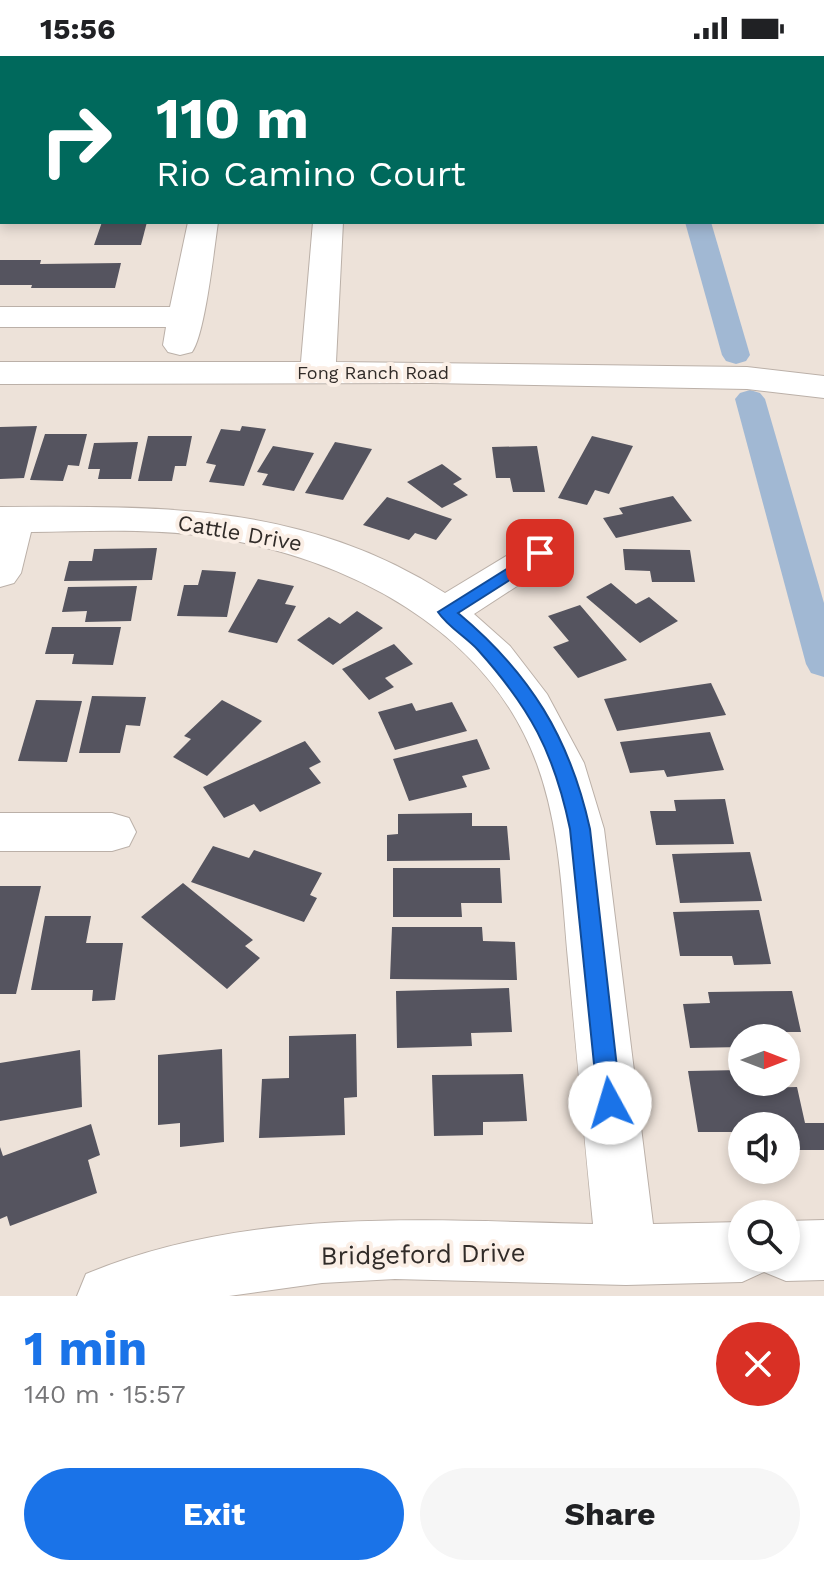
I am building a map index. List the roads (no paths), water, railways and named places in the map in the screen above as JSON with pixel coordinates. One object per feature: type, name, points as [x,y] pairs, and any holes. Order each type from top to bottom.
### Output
[{"type":"street","points":[[175,372],[203,224]]},
{"type":"street","points":[[318,371],[328,224]]},
{"type":"street","points":[[0,317],[187,317]]},
{"type":"street","name":"Fong Ranch Road","points":[[747,378],[824,363]]},
{"type":"street","name":"Fong Ranch Road","points":[[0,373],[318,371],[747,378],[824,387]]},
{"type":"street","points":[[0,573],[8,520]]},
{"type":"street","name":"Cattle Drive","points":[[8,520],[168,521],[271,534],[329,551],[366,565],[446,612],[480,640],[519,684],[550,733],[571,789],[580,829],[626,1255]]},
{"type":"street","points":[[446,612],[540,553]]},
{"type":"street","points":[[0,832],[112,832]]},
{"type":"street","name":"Bridgeford Drive","points":[[108,1296],[174,1287],[252,1262],[352,1251],[395,1249],[626,1255],[728,1252]]},
{"type":"street","points":[[800,1251],[824,1250]]},
{"type":"waterway","points":[[699,224],[736,355]]},
{"type":"waterway","points":[[750,399],[824,664]]}]
